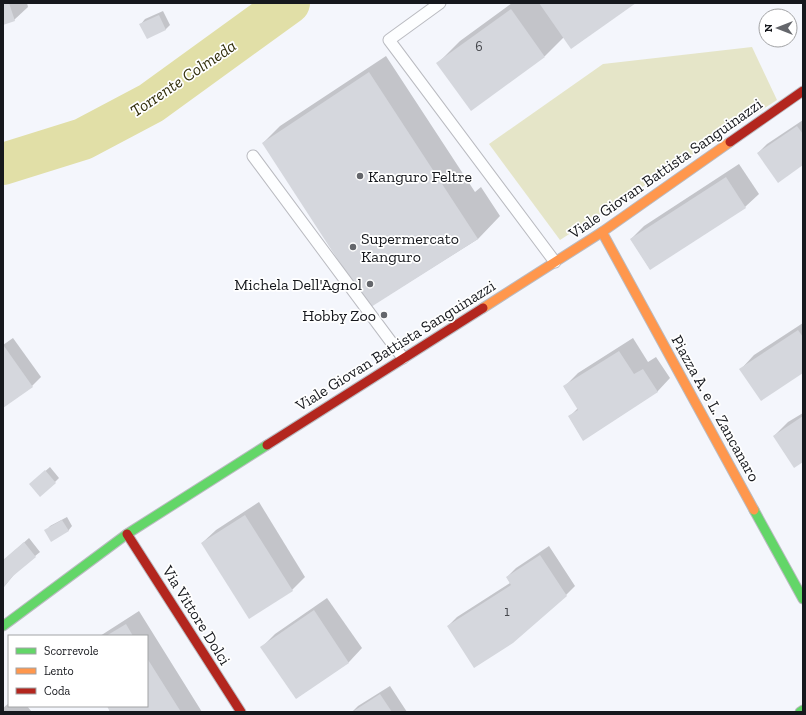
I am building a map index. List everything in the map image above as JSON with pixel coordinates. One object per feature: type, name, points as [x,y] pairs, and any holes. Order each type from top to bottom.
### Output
[{"type":"street","name":"Viale Giovan Battista Sanguinazzi","points":[[3,626],[127,534],[602,232],[803,90]]},
{"type":"street","name":"Piazza A. e L. Zancanaro","points":[[602,232],[803,599]]},
{"type":"street","name":"Via Vittore Dolci","points":[[127,534],[240,712]]},
{"type":"lane","points":[[440,3],[389,40],[555,262]]},
{"type":"lane","points":[[253,156],[403,358]]},
{"type":"green space","points":[[752,47],[777,100],[560,240],[489,144],[603,64]]},
{"type":"building","points":[[3,3],[9,3],[15,21],[3,25]]},
{"type":"building","points":[[539,3],[636,3],[571,49]]},
{"type":"building","points":[[511,9],[545,57],[471,111],[436,63]]},
{"type":"building","points":[[159,15],[166,30],[147,39],[139,24]]},
{"type":"building","name":"Kanguro Feltre","points":[[369,72],[478,239],[371,307],[349,277],[262,143]]},
{"type":"building","points":[[797,126],[803,134],[803,165],[778,183],[757,153]]},
{"type":"building","points":[[726,177],[746,208],[650,270],[630,239]]},
{"type":"building","points":[[798,330],[803,337],[803,373],[761,401],[739,369]]},
{"type":"building","points":[[4,346],[33,387],[3,408],[3,347]]},
{"type":"building","points":[[619,351],[634,374],[643,369],[658,392],[583,441],[568,416],[578,410],[563,386]]},
{"type":"building","points":[[803,416],[803,462],[794,468],[773,436]]},
{"type":"building","points":[[45,470],[56,483],[40,497],[29,484]]},
{"type":"building","points":[[245,515],[293,591],[249,619],[201,543]]},
{"type":"building","points":[[62,520],[69,531],[51,542],[44,530]]},
{"type":"building","points":[[24,542],[36,557],[13,576],[3,588],[3,560]]},
{"type":"building","points":[[540,555],[567,596],[513,643],[474,668],[447,626],[511,585],[506,577]]},
{"type":"building","points":[[314,610],[349,663],[296,699],[260,647]]},
{"type":"building","points":[[126,624],[132,635],[108,635]]},
{"type":"building","points":[[148,660],[181,712],[110,712],[108,707],[148,707]]},
{"type":"building","points":[[380,694],[392,712],[352,712]]},
{"type":"waterway","name":"Torrente Colmeda","points":[[3,164],[83,139],[151,103],[289,3]]},
{"type":"traffic: fast","points":[[3,626],[127,534],[267,445]]},
{"type":"traffic: fast","points":[[754,510],[803,599]]},
{"type":"traffic: slow","points":[[483,308],[602,232],[730,142]]},
{"type":"traffic: slow","points":[[602,232],[754,510]]},
{"type":"traffic: jam","points":[[730,142],[803,91]]},
{"type":"traffic: jam","points":[[267,445],[483,308]]},
{"type":"traffic: jam","points":[[127,534],[241,712]]},
{"type":"place","name":"Kanguro Feltre","points":[[360,176]]},
{"type":"place","name":"Supermercato Kanguro","points":[[353,247]]},
{"type":"place","name":"Michela Dell'Agnol","points":[[370,284]]},
{"type":"place","name":"Hobby Zoo","points":[[384,315]]}]
